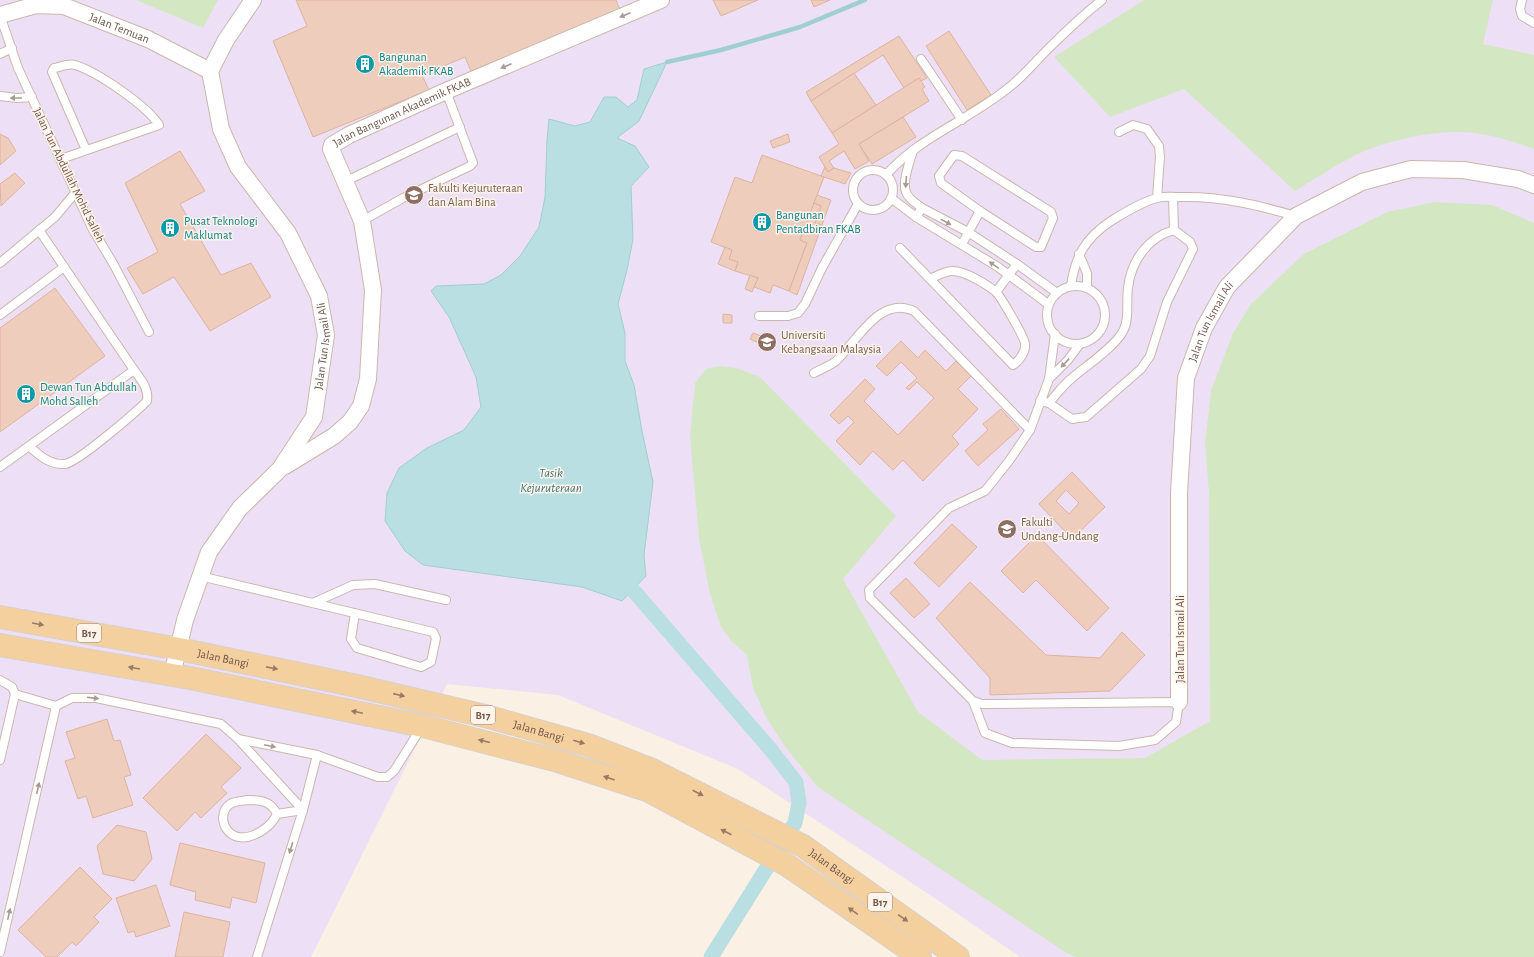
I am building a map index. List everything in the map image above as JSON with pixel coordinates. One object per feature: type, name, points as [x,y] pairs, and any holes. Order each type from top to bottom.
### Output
[{"type":"main road","name":"Jalan Bangi","points":[[0,617],[179,649],[358,686],[489,717],[588,745],[652,770],[803,846],[958,957]]},
{"type":"main road","name":"Jalan Bangi","points":[[0,645],[172,675],[423,726],[558,761],[646,790],[787,865],[920,957]]},
{"type":"street","points":[[210,71],[226,40],[253,0]]},
{"type":"street","name":"Jalan Bangunan Akademik FKAB","points":[[280,469],[334,436],[350,422],[361,406],[368,378],[373,290],[362,221],[330,148],[335,142],[349,135],[446,91],[661,0]]},
{"type":"street","name":"Jalan Temuan","points":[[0,15],[36,5],[64,6],[148,39],[210,71]]},
{"type":"street","name":"Jalan Tun Ismail Ali","points":[[172,675],[192,596],[209,552],[240,508],[280,469],[314,417],[326,335],[319,296],[288,233],[238,167],[221,129],[210,71]]},
{"type":"street","name":"Jalan Tun Ismail Ali","points":[[1179,702],[1180,485],[1186,378],[1204,328],[1226,288],[1296,216],[1362,182],[1411,169],[1463,170],[1518,179],[1534,185]]},
{"type":"lane","points":[[886,175],[897,163],[913,150],[962,120],[1012,85],[1062,35],[1102,0]]},
{"type":"lane","points":[[1522,0],[1520,9],[1522,16],[1534,23]]},
{"type":"lane","name":"Jalan Tun Abdullah Mohd Salleh","points":[[0,15],[18,68],[92,228],[114,264],[149,332]]},
{"type":"lane","points":[[0,54],[12,48]]},
{"type":"lane","points":[[921,59],[962,120]]},
{"type":"lane","points":[[61,159],[159,125],[136,102],[109,82],[73,64],[54,68],[52,72],[86,150]]},
{"type":"lane","points":[[362,221],[404,198],[470,166],[473,163],[473,158],[446,91]]},
{"type":"lane","points":[[0,96],[17,98],[32,97]]},
{"type":"lane","points":[[1119,132],[1133,125],[1147,129],[1159,146],[1160,157],[1157,198]]},
{"type":"lane","points":[[344,182],[460,127]]},
{"type":"lane","points":[[913,150],[906,178],[906,192],[910,199],[922,208],[968,232],[1017,264],[1057,293]]},
{"type":"lane","points":[[954,155],[962,156],[1051,212],[1053,218],[1041,247],[1039,248],[980,211],[941,183],[939,176],[954,155]]},
{"type":"lane","points":[[867,171],[877,171],[886,175],[892,186],[891,198],[886,206],[876,210],[867,210],[858,204],[853,196],[853,185],[858,176],[867,171]]},
{"type":"lane","points":[[0,263],[55,217],[76,192]]},
{"type":"lane","points":[[1173,197],[1174,230]]},
{"type":"lane","points":[[891,198],[916,217],[962,244],[1048,304]]},
{"type":"lane","points":[[1071,286],[1073,272],[1079,254],[1100,228],[1122,214],[1157,198],[1217,198],[1254,204],[1296,216]]},
{"type":"lane","points":[[759,316],[788,316],[798,313],[805,304],[822,268],[858,204]]},
{"type":"lane","points":[[916,217],[922,208]]},
{"type":"lane","points":[[962,244],[980,211]]},
{"type":"lane","points":[[30,447],[43,458],[54,463],[73,462],[147,401],[148,394],[146,388],[39,230]]},
{"type":"lane","points":[[1040,401],[1049,403],[1072,419],[1086,417],[1141,369],[1150,356],[1167,302],[1193,249],[1190,242],[1174,230]]},
{"type":"lane","points":[[1049,403],[1070,380],[1097,358],[1122,333],[1127,316],[1128,288],[1131,270],[1145,247],[1164,233],[1174,230]]},
{"type":"lane","points":[[900,248],[1013,365],[1022,355],[1026,345],[1022,335],[996,292],[968,275],[952,270],[930,279]]},
{"type":"lane","points":[[1079,254],[1087,273],[1087,288]]},
{"type":"lane","points":[[996,292],[1017,264]]},
{"type":"lane","points":[[0,315],[64,267]]},
{"type":"lane","points":[[1049,379],[1068,360],[1079,345],[1089,341],[1099,333],[1105,321],[1104,307],[1098,296],[1087,288],[1071,286],[1057,293],[1048,304],[1047,319],[1055,334],[1064,342],[1079,345]]},
{"type":"lane","points":[[814,373],[835,362],[884,310],[896,306],[905,307],[914,311],[1030,430]]},
{"type":"lane","points":[[973,701],[982,704],[1179,702],[1176,722],[1155,740],[1119,746],[1012,743],[985,733],[973,701],[870,598],[869,590],[949,508],[985,491],[1009,461],[1030,430],[1049,379],[1055,334]]},
{"type":"lane","points":[[0,467],[30,447],[134,370]]},
{"type":"lane","points":[[200,576],[355,613],[433,632],[436,638],[431,662],[421,668],[357,648],[351,639],[355,613]]},
{"type":"lane","points":[[313,603],[353,585],[375,584],[446,600]]},
{"type":"lane","points":[[0,680],[12,687],[15,694],[0,760]]},
{"type":"lane","points":[[15,694],[56,706],[72,698],[96,698],[221,724],[238,739],[303,810]]},
{"type":"lane","points":[[0,952],[56,706]]},
{"type":"lane","points":[[238,739],[317,755],[378,777],[387,777],[394,771],[423,726]]},
{"type":"lane","points":[[257,957],[303,810],[317,755]]},
{"type":"lane","points":[[248,800],[264,801],[274,808],[277,814],[275,819],[267,827],[259,832],[241,838],[230,833],[224,823],[225,810],[229,805],[248,800]]},
{"type":"lane","points":[[277,814],[303,810]]},
{"type":"shaded area","name":"Universiti Kebangsaan Malaysia","points":[[0,0],[1534,0],[1534,957],[1020,957],[936,899],[738,769],[558,695],[447,684],[311,957],[0,957]]},
{"type":"green space","points":[[136,0],[218,0],[203,28]]},
{"type":"green space","points":[[1144,0],[1493,0],[1483,44],[1534,55],[1534,149],[1495,137],[1466,132],[1449,132],[1414,137],[1380,146],[1350,158],[1295,191],[1184,89],[1110,117],[1054,57]]},
{"type":"green space","points":[[1435,202],[1492,205],[1534,223],[1534,957],[1077,957],[1068,954],[818,787],[786,748],[767,719],[753,688],[747,655],[731,641],[720,625],[709,590],[699,538],[690,436],[695,383],[706,369],[720,366],[736,368],[760,377],[896,516],[843,579],[918,712],[982,760],[1145,758],[1210,721],[1209,494],[1205,443],[1211,391],[1233,333],[1251,304],[1304,254],[1387,212]]},
{"type":"water","name":"Tasik Kejuruteraan","points":[[667,62],[639,121],[617,138],[635,146],[649,167],[631,186],[633,239],[618,304],[625,333],[625,361],[634,385],[653,482],[644,555],[646,576],[622,601],[582,587],[423,565],[405,551],[385,521],[387,493],[399,468],[427,448],[464,430],[481,407],[476,377],[449,317],[431,291],[436,286],[484,284],[501,275],[520,256],[539,227],[545,197],[549,119],[575,126],[590,122],[604,97],[616,97],[628,107],[637,100],[644,69]]},
{"type":"building","name":"Bangunan Akademik FKAB","points":[[296,0],[616,0],[620,10],[471,71],[465,57],[422,75],[429,90],[313,137],[273,41],[307,26]]},
{"type":"building","points":[[713,0],[758,0],[721,16]]},
{"type":"building","points":[[811,0],[830,0],[814,7]]},
{"type":"building","points":[[949,31],[991,95],[967,110],[926,46]]},
{"type":"building","points":[[899,36],[927,78],[921,81],[919,78],[904,88],[883,55],[811,101],[806,92]]},
{"type":"building","points":[[854,73],[876,105],[832,133],[811,101]]},
{"type":"building","points":[[919,78],[925,87],[922,89],[929,101],[859,144],[869,161],[855,169],[844,151],[829,161],[834,168],[828,172],[819,157],[839,144],[832,133]]},
{"type":"building","points":[[903,117],[916,137],[872,164],[859,144]]},
{"type":"building","points":[[0,134],[8,138],[16,151],[0,165]]},
{"type":"building","points":[[788,134],[790,142],[773,148],[770,141]]},
{"type":"building","name":"Pusat Teknologi Maklumat","points":[[180,151],[205,191],[180,204],[221,275],[251,263],[271,297],[210,331],[174,277],[143,294],[127,268],[158,252],[125,183]]},
{"type":"building","name":"Bangunan Pentadbiran FKAB","points":[[762,155],[824,177],[800,240],[807,243],[789,291],[773,285],[770,293],[754,287],[758,278],[735,271],[738,262],[729,259],[732,250],[711,242],[735,177],[752,183]]},
{"type":"building","points":[[825,167],[828,172],[834,168],[851,173],[845,184],[821,176]]},
{"type":"building","points":[[15,173],[25,183],[1,206],[0,184]]},
{"type":"building","points":[[817,195],[831,200],[822,225],[815,223],[821,206],[814,203]]},
{"type":"building","points":[[814,203],[821,206],[815,223],[822,225],[797,295],[789,291],[807,243],[800,240]]},
{"type":"building","points":[[725,247],[732,250],[729,259],[738,262],[735,271],[718,264]]},
{"type":"building","points":[[750,275],[758,278],[752,292],[745,289]]},
{"type":"building","name":"Dewan Tun Abdullah Mohd Salleh","points":[[55,288],[105,356],[0,432],[0,328]]},
{"type":"building","points":[[723,314],[732,315],[732,323],[723,323]]},
{"type":"building","points":[[753,333],[766,338],[763,345],[750,339]]},
{"type":"building","points":[[901,341],[918,358],[925,350],[946,371],[956,361],[971,376],[958,389],[978,409],[952,436],[959,444],[923,481],[903,460],[893,470],[873,451],[860,465],[836,441],[854,422],[848,416],[839,424],[830,415],[865,379],[875,389],[864,401],[898,435],[934,398],[917,382],[909,390],[906,388],[917,378],[901,362],[887,376],[876,366]]},
{"type":"building","points":[[1001,409],[1019,429],[978,466],[965,451],[988,430],[983,424]]},
{"type":"building","points":[[1072,472],[1105,507],[1072,539],[1039,504]],"holes":[[[1066,490],[1079,503],[1069,514],[1056,501]]]},
{"type":"building","points":[[952,524],[977,547],[939,587],[914,563]]},
{"type":"building","points":[[1037,535],[1109,608],[1087,631],[1036,580],[1023,593],[1001,571]]},
{"type":"building","points":[[906,578],[930,604],[914,618],[890,593]]},
{"type":"building","points":[[970,582],[1046,655],[1100,658],[1122,632],[1145,655],[1110,691],[990,695],[990,678],[936,618]]},
{"type":"building","points":[[107,719],[114,741],[120,740],[131,775],[124,777],[133,805],[93,818],[86,796],[78,799],[65,761],[75,758],[66,732]]},
{"type":"building","points":[[206,734],[241,768],[221,787],[227,793],[201,818],[195,812],[177,831],[143,798]]},
{"type":"building","points":[[117,825],[146,832],[152,859],[134,881],[103,874],[97,846]]},
{"type":"building","points":[[180,843],[265,863],[256,903],[232,897],[230,908],[195,900],[196,892],[170,885]]},
{"type":"building","points":[[80,867],[112,899],[94,917],[99,922],[76,946],[72,942],[57,957],[46,957],[18,930]]},
{"type":"building","points":[[156,885],[170,926],[136,937],[134,931],[128,933],[116,898]]},
{"type":"building","points":[[184,912],[230,922],[223,957],[175,957]]},
{"type":"waterway","points":[[667,62],[721,50],[800,27],[865,0]]},
{"type":"waterway","points":[[633,590],[771,750],[796,782],[799,803],[795,823],[711,957]]},
{"type":"place","name":"Bangunan Akademik FKAB","points":[[365,64]]},
{"type":"place","name":"Fakulti Kejuruteraan dan Alam Bina","points":[[414,195]]},
{"type":"place","name":"Bangunan Pentadbiran FKAB","points":[[762,222]]},
{"type":"place","name":"Pusat Teknologi Maklumat","points":[[170,228]]},
{"type":"place","name":"Universiti Kebangsaan Malaysia","points":[[767,342]]},
{"type":"place","name":"Dewan Tun Abdullah Mohd Salleh","points":[[26,394]]},
{"type":"place","name":"Fakulti Undang-Undang","points":[[1007,529]]}]
